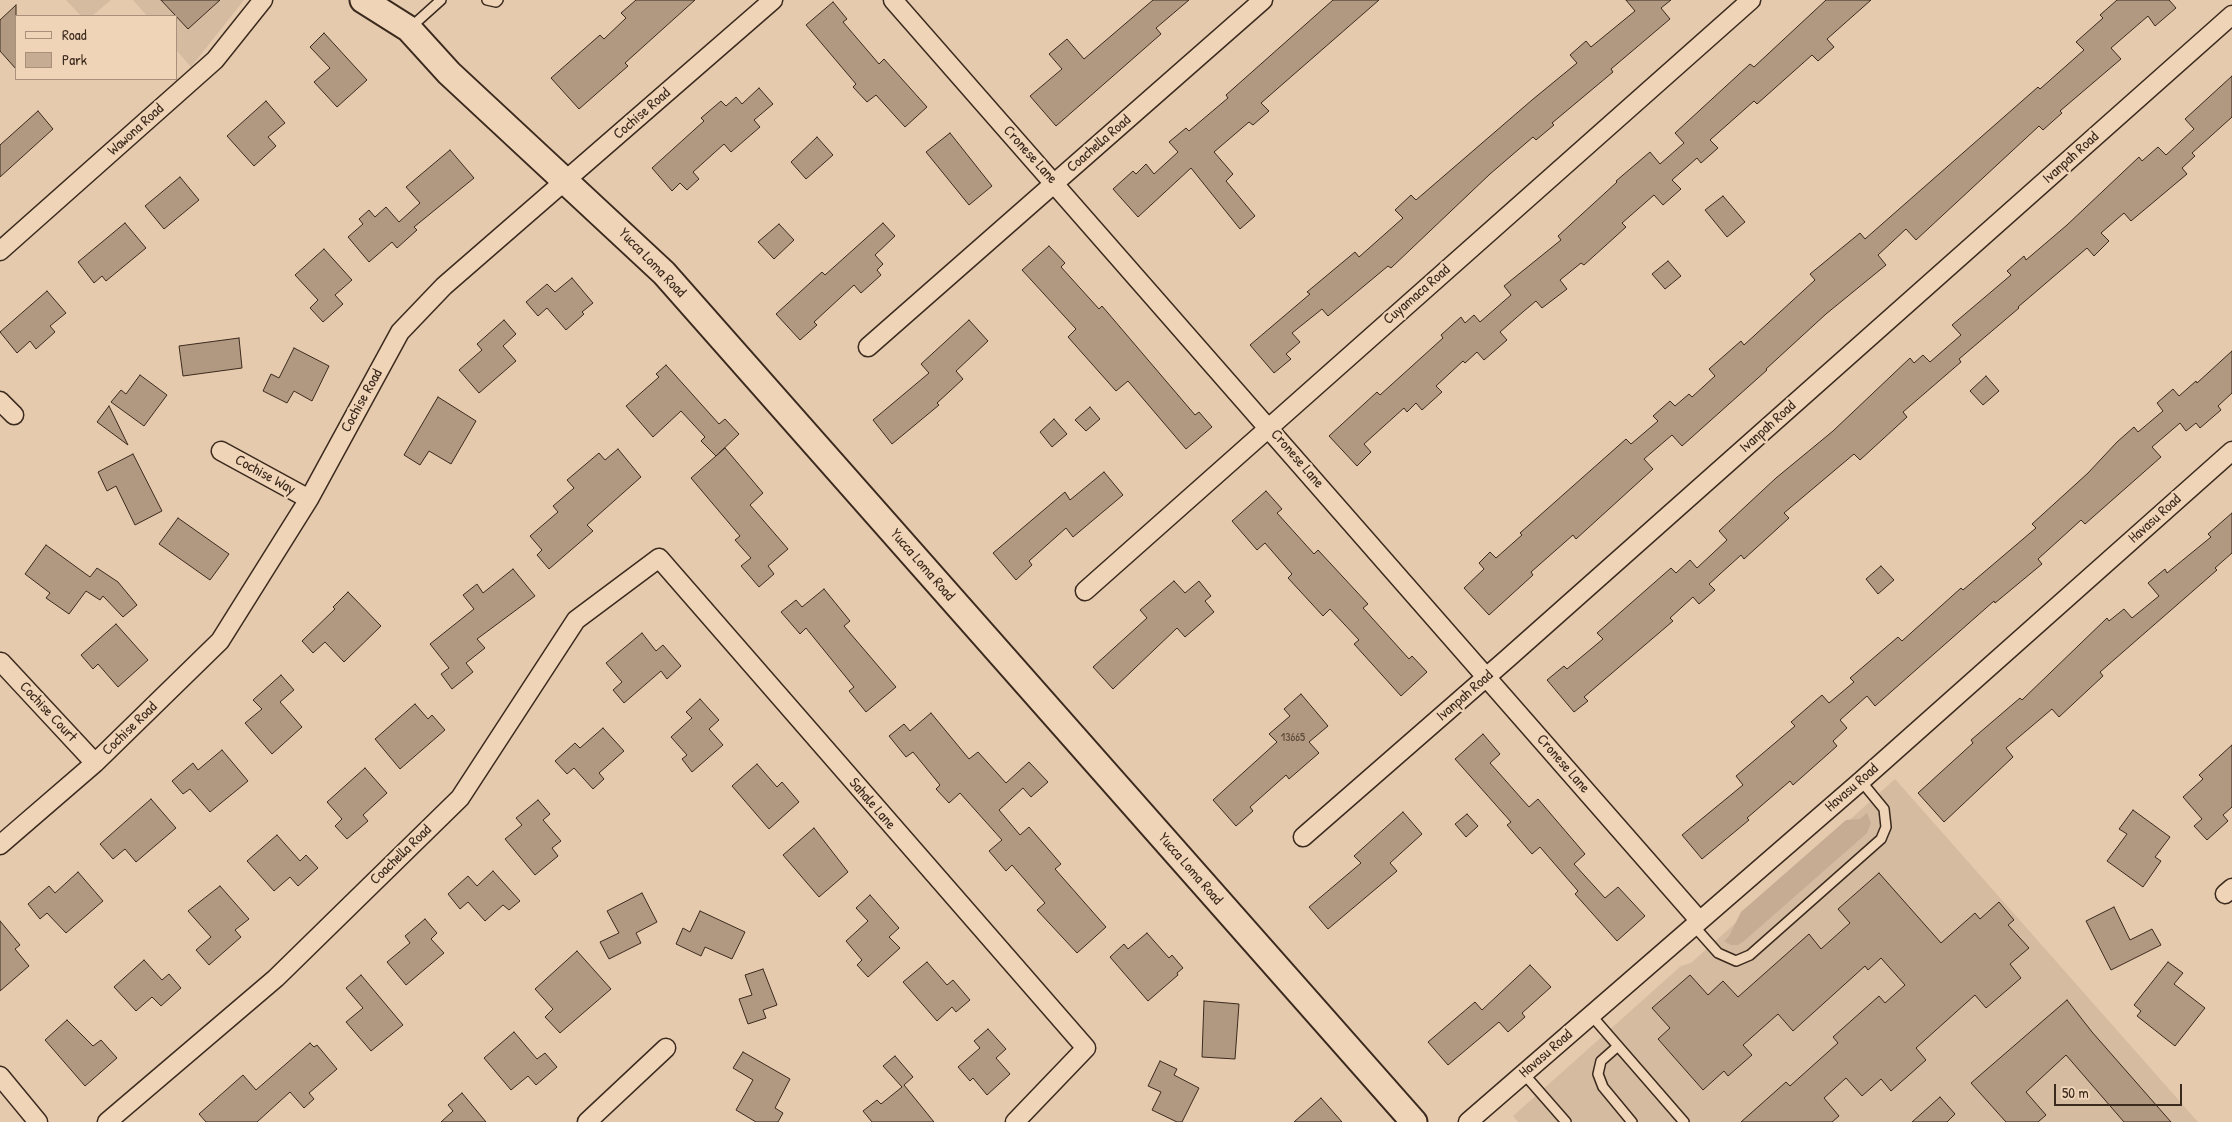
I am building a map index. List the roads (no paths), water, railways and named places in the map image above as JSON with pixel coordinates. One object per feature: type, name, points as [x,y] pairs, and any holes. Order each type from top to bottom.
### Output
[{"type":"main road","name":"Yucca Loma Road","points":[[363,0],[409,29],[449,73],[615,225],[664,273],[1414,1122]]},
{"type":"main road","name":"Yucca Loma Road","points":[[397,0],[409,29]]},
{"type":"street","name":"Wawona Road","points":[[0,251],[215,60],[263,0]]},
{"type":"street","name":"Cochise Road","points":[[0,845],[95,763],[220,641],[308,499],[400,332],[444,286],[773,0]]},
{"type":"street","name":"Cronese Lane","points":[[893,0],[1487,677],[1696,922]]},
{"type":"street","name":"Coachella Road","points":[[868,346],[1263,0]]},
{"type":"street","name":"Cuyamaca Road","points":[[1085,591],[1268,426],[1751,0]]},
{"type":"street","name":"Ivanpah Road","points":[[1303,837],[1487,677],[2232,15]]},
{"type":"street","points":[[0,401],[14,415]]},
{"type":"street","name":"Cochise Way","points":[[221,451],[308,499]]},
{"type":"street","name":"Havasu Road","points":[[1468,1122],[1860,781],[2232,451]]},
{"type":"street","name":"Coachella Road","points":[[107,1122],[276,978],[460,798],[576,620],[659,558]]},
{"type":"street","name":"Sahale Lane","points":[[659,558],[1086,1048],[1015,1122]]},
{"type":"street","name":"Cochise Court","points":[[1,662],[95,763]]},
{"type":"street","points":[[588,1122],[666,1048]]},
{"type":"street","points":[[0,1076],[38,1122]]},
{"type":"lane","points":[[409,29],[440,0]]},
{"type":"lane","points":[[487,0],[496,2],[498,0]]},
{"type":"lane","points":[[1696,922],[1718,953],[1736,961],[1750,955],[1881,840],[1886,827],[1884,809],[1860,781]]},
{"type":"lane","points":[[1591,1015],[1684,1122]]},
{"type":"lane","points":[[1618,1046],[1601,1061],[1598,1074],[1603,1087],[1632,1122]]},
{"type":"lane","points":[[1524,1074],[1566,1122]]}]
